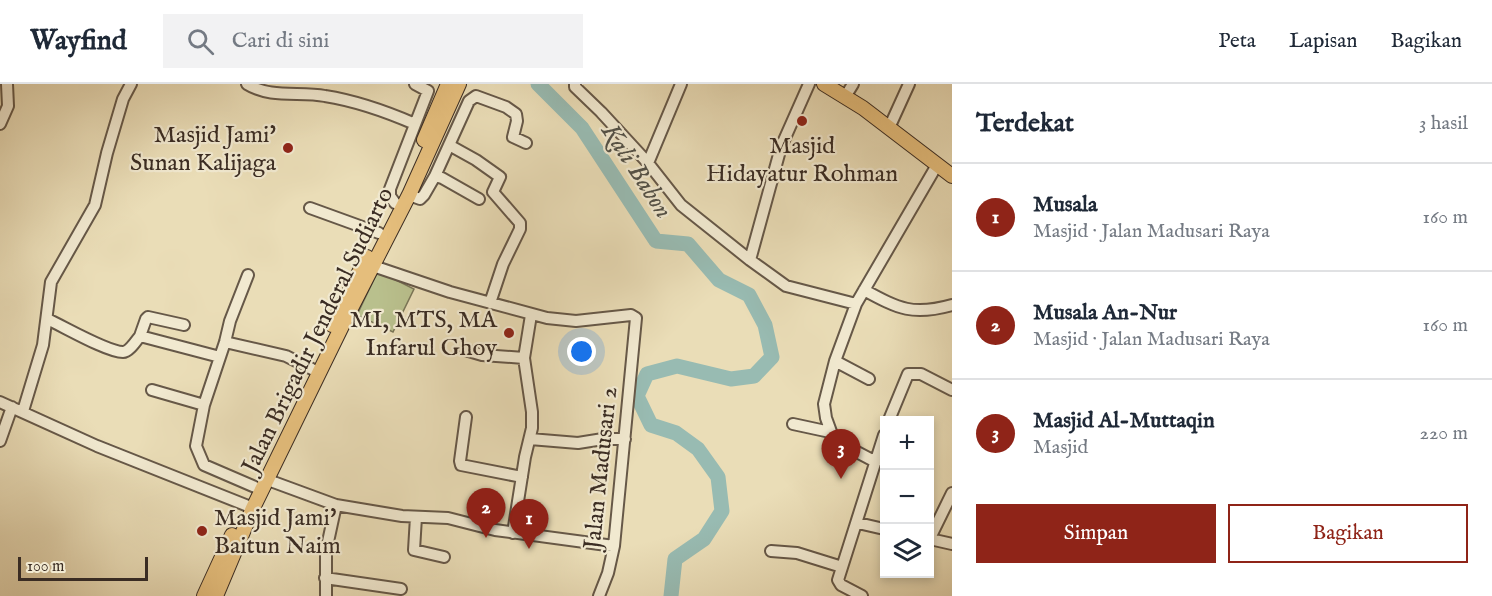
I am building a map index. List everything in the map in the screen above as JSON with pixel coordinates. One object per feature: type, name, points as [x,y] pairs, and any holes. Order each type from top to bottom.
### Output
[{"type":"main road","name":"Jalan Brigadir Jenderal Sudiarto","points":[[204,596],[409,195],[446,102],[448,84]]},
{"type":"main road","name":"Jalan Brigadir Jenderal Sudiarto","points":[[261,484],[345,298],[446,102],[459,84]]},
{"type":"main road","points":[[824,84],[889,128],[952,176]]},
{"type":"main road","name":"Jalan Brigadir Jenderal Sudiarto","points":[[216,596],[250,506]]},
{"type":"street","points":[[0,124],[8,106],[7,84]]},
{"type":"street","points":[[0,441],[42,352],[51,282],[95,205],[119,110],[131,84]]},
{"type":"street","points":[[247,84],[271,93],[323,95],[374,106],[415,123]]},
{"type":"street","points":[[395,203],[390,196],[390,189],[428,91],[415,84]]},
{"type":"street","points":[[574,84],[648,163],[681,205],[750,260],[786,286],[856,304]]},
{"type":"street","points":[[648,163],[681,84]]},
{"type":"street","points":[[750,260],[781,147],[808,84]]},
{"type":"street","points":[[845,97],[853,84]]},
{"type":"street","points":[[889,128],[909,84]]},
{"type":"street","points":[[409,195],[420,199],[424,195],[469,101],[476,96],[506,107],[516,114],[517,121],[513,137],[526,143]]},
{"type":"street","points":[[449,145],[500,177],[493,192],[520,223],[520,229],[503,264],[490,303]]},
{"type":"street","points":[[876,462],[837,443],[830,432],[824,404],[835,361],[856,304],[937,165]]},
{"type":"street","points":[[435,176],[479,199]]},
{"type":"street","points":[[310,208],[379,233]]},
{"type":"street","points":[[372,266],[450,292],[531,315],[524,358],[532,412],[532,428],[513,533]]},
{"type":"street","points":[[248,275],[232,315],[204,405],[196,446],[201,462],[207,467],[336,505],[416,517],[448,518],[513,533],[614,546]]},
{"type":"street","points":[[864,290],[892,305],[907,309],[934,310],[952,305]]},
{"type":"street","name":"Jalan Madusari 2","points":[[531,315],[576,321],[633,315],[637,321],[614,546],[608,573],[599,596]]},
{"type":"street","points":[[47,319],[96,343],[122,352],[127,350],[140,336],[148,317],[184,325]]},
{"type":"street","points":[[140,336],[220,357]]},
{"type":"street","points":[[225,342],[285,356],[312,369]]},
{"type":"street","points":[[465,350],[482,355],[524,358]]},
{"type":"street","points":[[835,361],[869,379]]},
{"type":"street","points":[[891,416],[908,374],[921,374],[952,390]]},
{"type":"street","points":[[152,390],[204,405]]},
{"type":"street","points":[[0,402],[97,446],[250,506]]},
{"type":"street","points":[[466,417],[461,465],[522,477]]},
{"type":"street","points":[[793,424],[830,432]]},
{"type":"street","points":[[530,439],[578,443],[625,439]]},
{"type":"street","points":[[862,596],[839,583],[839,577],[880,450]]},
{"type":"street","points":[[934,531],[952,493]]},
{"type":"street","points":[[326,596],[326,551],[336,505]]},
{"type":"street","points":[[416,517],[414,550],[444,557]]},
{"type":"street","points":[[858,524],[880,528]]},
{"type":"street","points":[[934,540],[952,544]]},
{"type":"street","points":[[771,551],[805,555],[842,567]]},
{"type":"street","points":[[325,578],[401,589]]},
{"type":"green space","points":[[378,271],[414,289],[393,332],[357,315]]},
{"type":"waterway","name":"Kali Babon","points":[[538,84],[582,128],[656,241],[688,244],[719,280],[749,295],[765,325],[772,357],[754,376],[731,379],[677,366],[647,374],[637,396],[651,425],[676,433],[698,449],[718,477],[722,511],[704,539],[675,559],[671,596]]},
{"type":"place","name":"Masjid Hidayatur Rohman","points":[[802,121]]},
{"type":"place","name":"Masjid Jami' Sunan Kalijaga","points":[[288,148]]},
{"type":"place","name":"MI, MTS, MA Infarul Ghoy","points":[[509,333]]},
{"type":"place","name":"Masjid Al-Muttaqin","points":[[841,479]]},
{"type":"place","name":"Masjid Jami' Baitun Naim","points":[[202,531]]},
{"type":"place","name":"Musala An-Nur","points":[[486,538]]},
{"type":"place","name":"Musala","points":[[529,549]]}]
